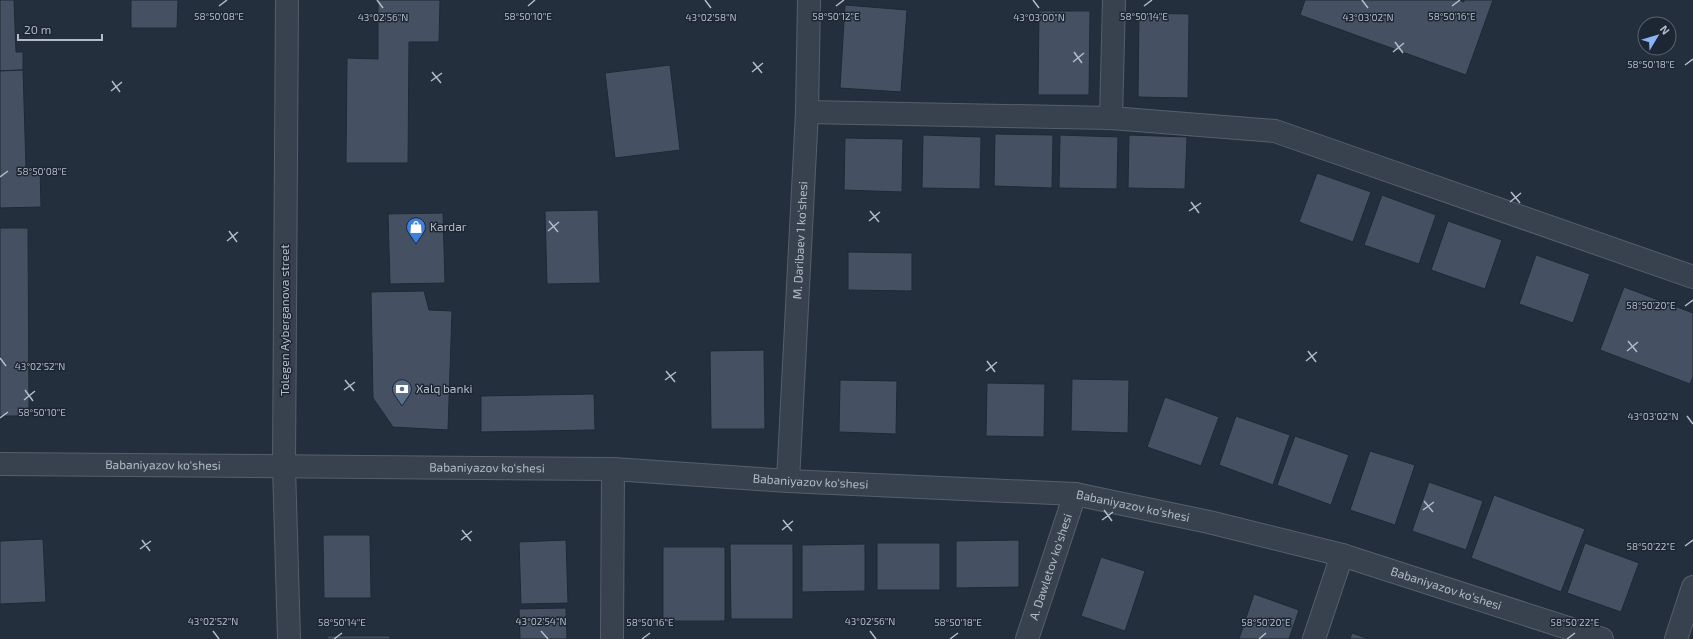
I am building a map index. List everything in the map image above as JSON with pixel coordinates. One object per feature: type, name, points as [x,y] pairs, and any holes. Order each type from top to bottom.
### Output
[{"type":"street","name":"Tolegen Ayberganova street","points":[[287,0],[284,467],[288,639]]},
{"type":"street","name":"M. Daribaev 1 ko'shesi","points":[[788,481],[807,112],[809,0]]},
{"type":"street","points":[[1111,118],[1114,0]]},
{"type":"street","points":[[807,112],[1111,118],[1275,131],[1693,277]]},
{"type":"street","name":"Babaniyazov ko‘shesi","points":[[0,464],[613,470],[788,481],[1075,494],[1208,522],[1342,555],[1602,639]]},
{"type":"street","points":[[612,639],[613,470]]},
{"type":"street","name":"A. Dawletov ko'shesi","points":[[1027,639],[1075,494]]},
{"type":"street","points":[[1314,639],[1342,555]]},
{"type":"street","points":[[1676,639],[1693,587]]},
{"type":"building","points":[[0,0],[14,0],[16,52],[23,52],[23,70],[0,71]]},
{"type":"building","points":[[131,0],[178,0],[177,28],[131,28]]},
{"type":"building","points":[[378,0],[440,0],[439,42],[409,42],[408,163],[346,163],[347,58],[378,59]]},
{"type":"building","points":[[1305,0],[1459,0],[1464,2],[1464,0],[1493,0],[1466,75],[1300,15]]},
{"type":"building","points":[[845,5],[907,10],[901,92],[840,88]]},
{"type":"building","points":[[1039,11],[1090,11],[1089,95],[1038,95]]},
{"type":"building","points":[[1139,13],[1189,14],[1188,98],[1138,97]]},
{"type":"building","points":[[670,65],[680,150],[615,158],[605,73]]},
{"type":"building","points":[[23,70],[26,168],[40,168],[41,207],[0,208],[0,71]]},
{"type":"building","points":[[995,134],[1053,135],[1052,188],[994,186]]},
{"type":"building","points":[[923,135],[981,137],[980,189],[922,188]]},
{"type":"building","points":[[1060,135],[1118,137],[1117,189],[1059,188]]},
{"type":"building","points":[[1129,135],[1187,137],[1185,189],[1128,188]]},
{"type":"building","points":[[845,138],[903,139],[902,192],[844,190]]},
{"type":"building","points":[[1317,173],[1371,192],[1353,242],[1299,222]]},
{"type":"building","points":[[1382,195],[1436,215],[1419,264],[1364,245]]},
{"type":"building","points":[[598,210],[600,283],[547,284],[545,211]]},
{"type":"building","points":[[443,213],[445,283],[390,284],[388,214]]},
{"type":"building","points":[[1448,221],[1502,240],[1485,289],[1431,270]]},
{"type":"building","points":[[0,228],[28,228],[29,416],[0,416]]},
{"type":"building","points":[[848,252],[912,253],[912,291],[848,290]]},
{"type":"building","points":[[1536,255],[1590,274],[1573,323],[1519,304]]},
{"type":"building","points":[[1624,287],[1693,313],[1693,377],[1690,384],[1600,350]]},
{"type":"building","points":[[424,291],[429,310],[452,311],[448,430],[393,427],[373,398],[371,292]]},
{"type":"building","points":[[764,350],[765,429],[711,429],[710,351]]},
{"type":"building","points":[[1072,379],[1129,380],[1128,433],[1071,431]]},
{"type":"building","points":[[840,380],[897,381],[896,434],[839,432]]},
{"type":"building","points":[[987,383],[1045,384],[1044,437],[986,436]]},
{"type":"building","points":[[594,394],[595,430],[481,432],[481,396]]},
{"type":"building","points":[[1165,397],[1219,417],[1201,466],[1147,447]]},
{"type":"building","points":[[1236,416],[1290,435],[1273,485],[1219,465]]},
{"type":"building","points":[[1295,436],[1349,455],[1331,505],[1277,485]]},
{"type":"building","points":[[1370,451],[1415,465],[1395,525],[1350,510]]},
{"type":"building","points":[[1429,482],[1483,501],[1466,550],[1412,531]]},
{"type":"building","points":[[1494,495],[1585,529],[1561,592],[1471,558]]},
{"type":"building","points":[[323,535],[370,535],[371,598],[324,598]]},
{"type":"building","points":[[43,539],[46,602],[0,604],[0,541]]},
{"type":"building","points":[[566,540],[568,603],[521,604],[519,542]]},
{"type":"building","points":[[1019,540],[1019,587],[956,588],[956,541]]},
{"type":"building","points":[[877,543],[940,543],[940,590],[877,590]]},
{"type":"building","points":[[1585,543],[1639,563],[1621,612],[1567,593]]},
{"type":"building","points":[[730,544],[793,544],[793,619],[731,619]]},
{"type":"building","points":[[865,544],[865,591],[802,592],[802,545]]},
{"type":"building","points":[[663,547],[725,547],[725,621],[663,621]]},
{"type":"building","points":[[1101,557],[1145,571],[1125,631],[1081,616]]},
{"type":"building","points":[[1254,594],[1299,610],[1289,639],[1239,639]]},
{"type":"building","points":[[566,608],[567,639],[520,639],[519,609]]},
{"type":"building","points":[[1352,633],[1369,639],[1350,639]]},
{"type":"building","points":[[327,636],[390,636],[390,639],[327,639]]},
{"type":"place","name":"Kardar","points":[[416,244]]},
{"type":"place","name":"Xalq banki","points":[[402,406]]}]
